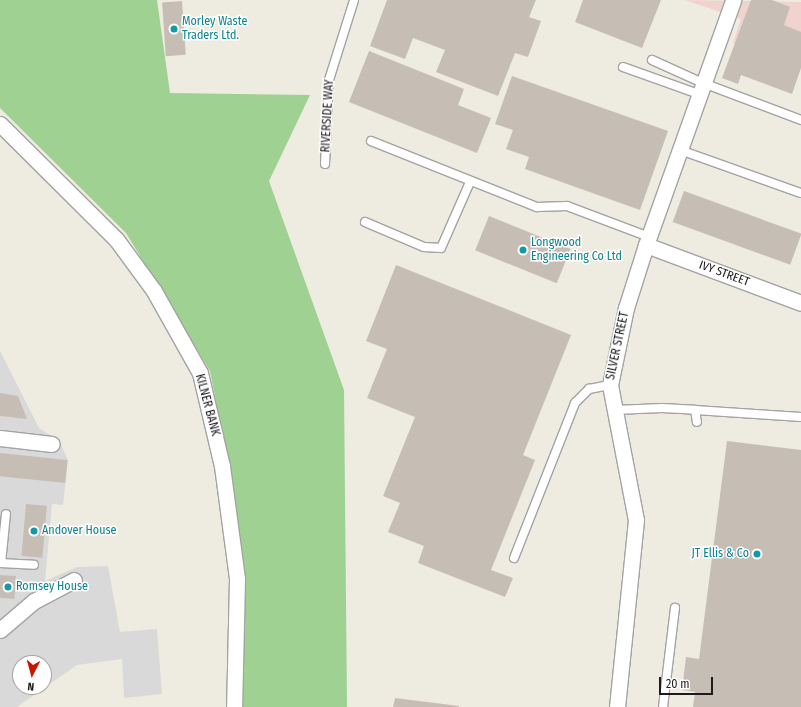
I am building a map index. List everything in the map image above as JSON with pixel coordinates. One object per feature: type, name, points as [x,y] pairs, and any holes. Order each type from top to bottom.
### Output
[{"type":"street","name":"SILVER STREET","points":[[617,707],[636,520],[610,385],[626,308],[648,241],[733,0]]},
{"type":"street","name":"KILNER BANK","points":[[0,124],[116,239],[154,291],[200,373],[222,466],[238,579],[234,707]]},
{"type":"street","name":"IVY STREET","points":[[648,241],[801,302]]},
{"type":"street","points":[[0,438],[52,444]]},
{"type":"street","points":[[0,630],[34,602],[74,580]]},
{"type":"lane","name":"RIVERSIDE WAY","points":[[325,164],[329,80],[354,0]]},
{"type":"lane","points":[[652,60],[701,89]]},
{"type":"lane","points":[[623,67],[801,120]]},
{"type":"lane","points":[[371,141],[470,182],[537,207],[567,206],[648,241]]},
{"type":"lane","points":[[680,150],[801,193]]},
{"type":"lane","points":[[365,222],[424,247],[441,248],[470,182]]},
{"type":"lane","points":[[514,558],[575,403],[589,389],[610,385]]},
{"type":"lane","points":[[615,410],[662,408],[801,417]]},
{"type":"lane","points":[[695,410],[697,422]]},
{"type":"lane","points":[[6,514],[1,563],[34,566]]},
{"type":"lane","points":[[663,707],[675,608]]},
{"type":"shaded area","points":[[685,0],[801,2],[801,42],[762,53],[733,43],[741,19]]},
{"type":"shaded area","points":[[0,351],[39,428],[59,441],[68,460],[63,505],[52,504],[45,581],[77,567],[108,566],[120,632],[157,629],[162,694],[124,698],[122,659],[77,665],[52,682],[52,655],[12,655],[12,695],[34,695],[17,707],[0,707]]},
{"type":"green space","points":[[0,0],[157,0],[170,93],[310,95],[269,181],[344,390],[347,707],[243,707],[245,580],[230,473],[210,371],[126,233],[0,108]]},
{"type":"building","points":[[387,0],[536,0],[529,17],[541,21],[528,57],[515,53],[498,96],[436,72],[445,50],[413,38],[405,59],[370,46]]},
{"type":"building","points":[[583,0],[661,0],[642,48],[575,22]]},
{"type":"building","points":[[751,0],[772,0],[790,7],[784,25],[801,32],[801,68],[792,94],[741,75],[738,84],[722,78]]},
{"type":"building","name":"Morley Waste Traders Ltd.","points":[[182,1],[186,55],[166,56],[162,2]]},
{"type":"building","points":[[369,51],[464,89],[458,105],[491,118],[477,153],[349,102]]},
{"type":"building","points":[[512,76],[668,131],[640,210],[525,169],[529,157],[506,149],[513,130],[495,124]]},
{"type":"building","points":[[684,191],[801,234],[790,265],[673,222]]},
{"type":"building","name":"Longwood Engineering Co Ltd","points":[[489,216],[571,249],[557,283],[475,250]]},
{"type":"building","points":[[396,265],[571,335],[523,455],[535,460],[491,570],[513,578],[505,597],[418,563],[424,546],[388,532],[400,503],[383,496],[415,417],[367,398],[387,349],[366,341]]},
{"type":"building","points":[[0,393],[18,396],[27,419],[0,416]]},
{"type":"building","name":"JT Ellis & Co","points":[[727,441],[801,450],[801,707],[693,707],[695,692],[682,690],[686,657],[699,659]]},
{"type":"building","points":[[0,453],[68,460],[65,483],[0,476]]},
{"type":"building","name":"Andover House","points":[[26,504],[47,506],[42,558],[21,556]]},
{"type":"building","name":"Romsey House","points":[[0,575],[16,576],[14,599],[0,598]]},
{"type":"building","points":[[395,698],[459,706],[459,707],[393,707]]},
{"type":"place","name":"Morley Waste Traders Ltd.","points":[[174,29]]},
{"type":"place","name":"Longwood Engineering Co Ltd","points":[[523,250]]},
{"type":"place","name":"Andover House","points":[[34,531]]},
{"type":"place","name":"JT Ellis & Co","points":[[757,554]]},
{"type":"place","name":"Romsey House","points":[[8,587]]}]
